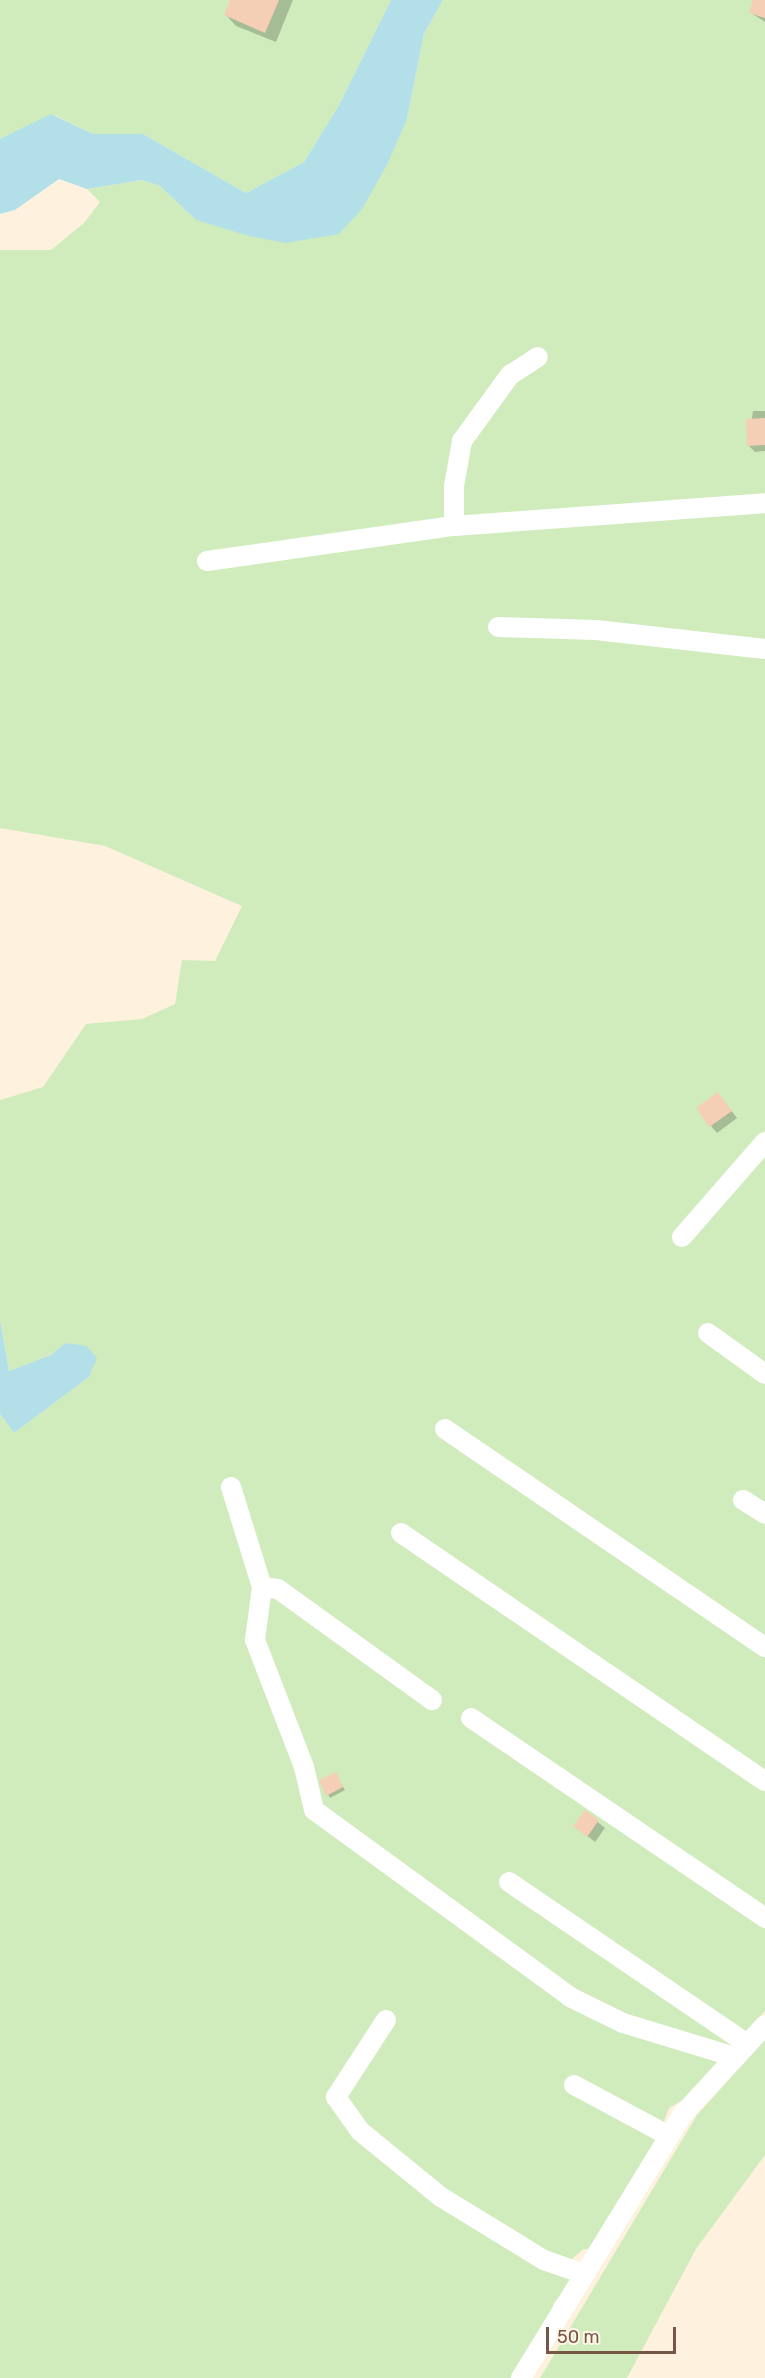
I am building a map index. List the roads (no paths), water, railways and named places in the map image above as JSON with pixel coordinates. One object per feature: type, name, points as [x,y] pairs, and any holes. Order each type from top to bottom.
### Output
[{"type":"street","points":[[454,526],[454,486],[462,441],[510,375],[538,357]]},
{"type":"street","points":[[207,561],[454,526],[765,503]]},
{"type":"street","points":[[498,627],[596,630],[765,649]]},
{"type":"street","points":[[682,1237],[765,1142]]},
{"type":"street","points":[[708,1333],[765,1374]]},
{"type":"street","points":[[445,1428],[765,1647]]},
{"type":"street","points":[[231,1487],[262,1587],[255,1640],[304,1767],[314,1810],[570,1997],[623,2023],[741,2051]]},
{"type":"street","points":[[743,1500],[765,1514]]},
{"type":"street","points":[[401,1533],[765,1781]]},
{"type":"street","points":[[262,1587],[278,1589],[432,1700]]},
{"type":"street","points":[[471,1718],[765,1918]]},
{"type":"street","points":[[509,1882],[741,2051]]},
{"type":"street","points":[[386,2020],[336,2097],[360,2131],[441,2197],[544,2260],[584,2274]]},
{"type":"street","points":[[521,2378],[682,2115],[765,2025]]},
{"type":"street","points":[[574,2085],[669,2136]]},
{"type":"water","points":[[391,0],[443,0],[424,34],[407,119],[387,165],[362,209],[339,234],[286,243],[249,236],[196,220],[160,186],[142,180],[87,189],[59,179],[15,210],[0,214],[0,139],[51,114],[93,134],[143,134],[246,193],[304,162],[339,105]]},
{"type":"water","points":[[0,1320],[9,1371],[51,1355],[65,1343],[87,1346],[97,1358],[89,1377],[14,1433],[0,1414]]}]
